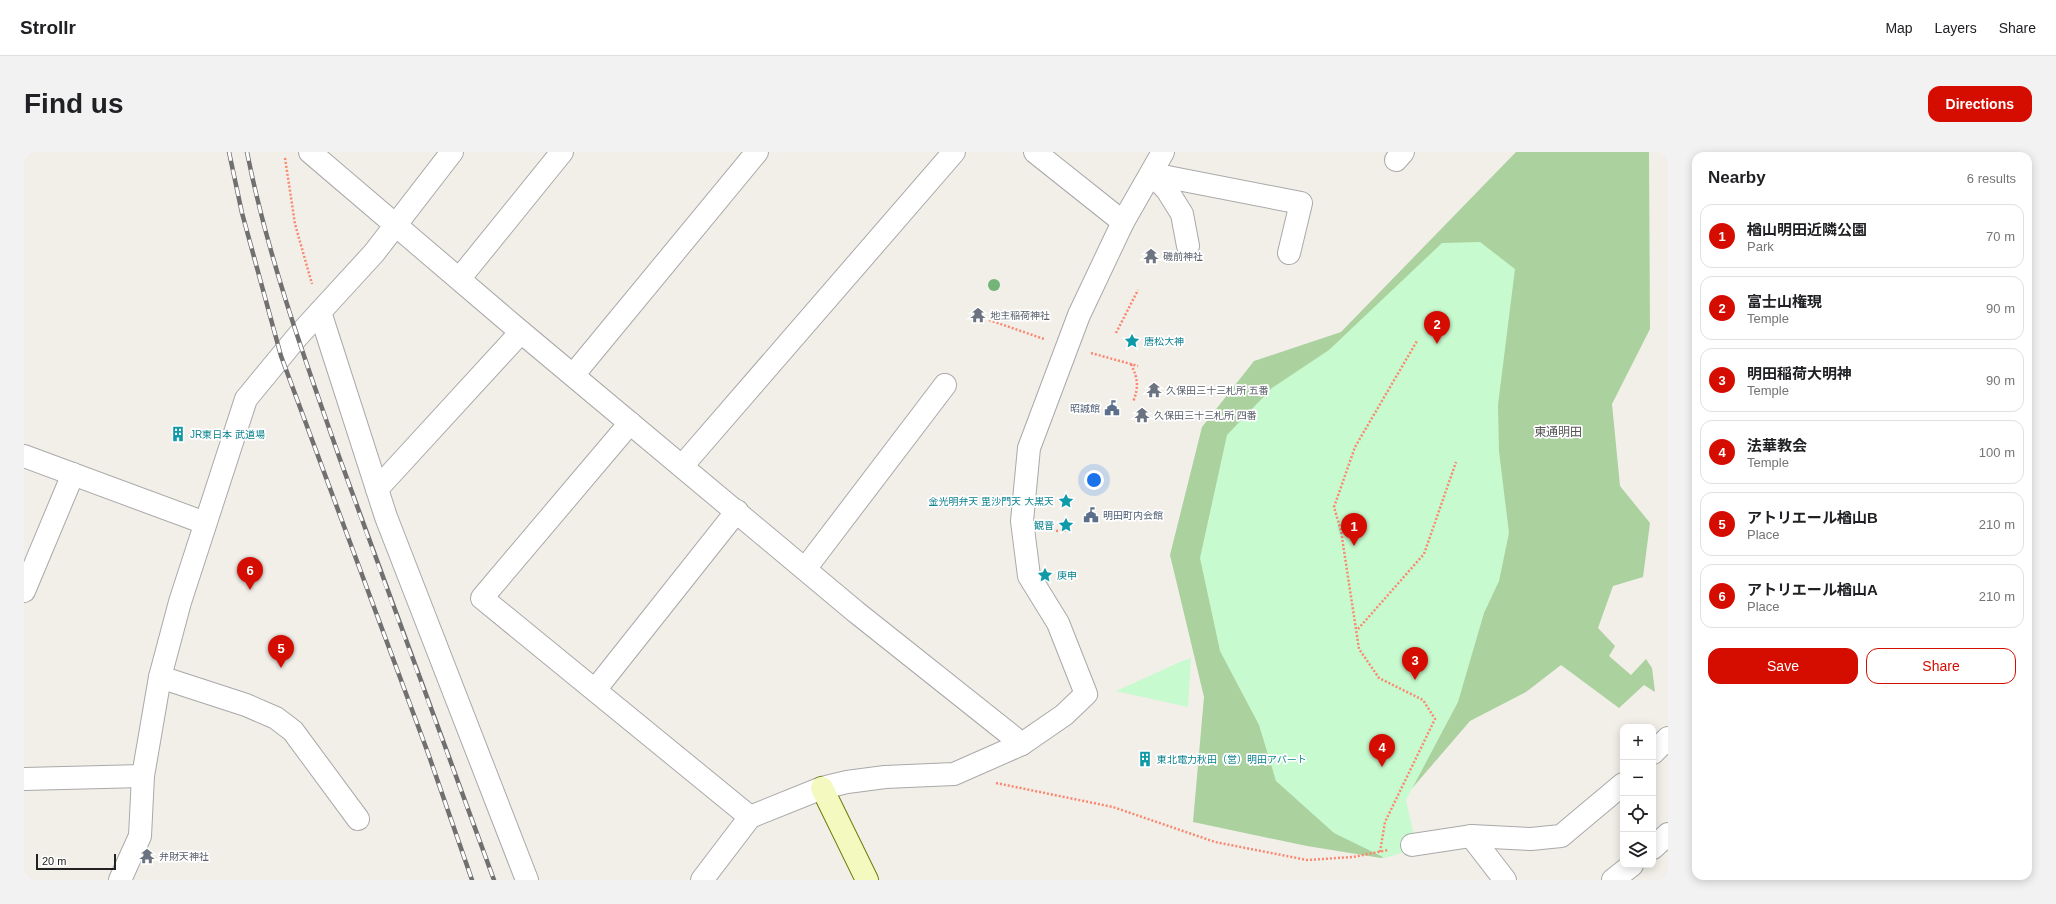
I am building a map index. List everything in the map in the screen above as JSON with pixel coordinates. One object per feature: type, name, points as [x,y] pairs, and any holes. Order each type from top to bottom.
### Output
[{"type":"street","points":[[310,152],[460,278],[521,332],[574,374],[630,423],[856,612],[1022,744]]},
{"type":"street","points":[[120,880],[140,836],[143,776],[160,678],[180,602],[246,399],[320,312],[374,254],[452,152]]},
{"type":"street","points":[[460,278],[562,152]]},
{"type":"street","points":[[574,374],[757,152]]},
{"type":"street","points":[[682,465],[954,152]]},
{"type":"street","points":[[1035,152],[1123,222]]},
{"type":"street","points":[[702,880],[750,817],[822,788],[847,782],[885,777],[954,774],[1022,744],[1064,715],[1086,694],[1058,623],[1028,576],[1022,521],[1028,448],[1079,315],[1123,222],[1152,174],[1163,152]]},
{"type":"street","points":[[1152,174],[1167,190],[1182,214],[1188,246]]},
{"type":"street","points":[[1152,174],[1301,203],[1289,253]]},
{"type":"street","points":[[320,312],[389,525],[527,880]]},
{"type":"street","points":[[377,489],[521,332]]},
{"type":"street","points":[[805,569],[945,385]]},
{"type":"street","points":[[630,423],[482,598],[750,817]]},
{"type":"street","points":[[24,456],[205,522]]},
{"type":"street","points":[[24,591],[73,474]]},
{"type":"street","points":[[595,690],[737,511]]},
{"type":"street","points":[[160,678],[246,705],[276,718],[293,731],[358,819]]},
{"type":"street","points":[[1656,750],[1668,738]]},
{"type":"street","points":[[24,779],[143,776]]},
{"type":"street","points":[[1412,845],[1471,836],[1530,839],[1561,836],[1620,787]]},
{"type":"street","points":[[822,788],[867,880]]},
{"type":"street","points":[[1656,845],[1668,834]]},
{"type":"street","points":[[1471,836],[1505,880]]},
{"type":"street","points":[[1613,880],[1628,868]]},
{"type":"path","points":[[284,152],[295,224],[320,312]]},
{"type":"path","points":[[1116,333],[1138,290]]},
{"type":"path","points":[[989,320],[1068,347]]},
{"type":"path","points":[[1380,852],[1385,822],[1435,719],[1422,700],[1379,678],[1359,649],[1358,629],[1341,530],[1334,507],[1355,447],[1417,341]]},
{"type":"path","points":[[1105,356],[1138,366]]},
{"type":"path","points":[[1131,364],[1138,379],[1138,390],[1133,402]]},
{"type":"path","points":[[1358,629],[1424,554],[1456,462]]},
{"type":"path","points":[[1056,531],[1068,530]]},
{"type":"path","points":[[992,782],[1113,807],[1215,842],[1307,860],[1353,857],[1412,845]]},
{"type":"green space","points":[[1516,152],[1649,152],[1650,329],[1612,404],[1620,486],[1650,523],[1643,577],[1613,586],[1598,628],[1615,646],[1609,656],[1631,675],[1646,659],[1652,668],[1655,692],[1644,685],[1619,708],[1561,665],[1526,692],[1470,721],[1402,800],[1404,851],[1381,858],[1307,846],[1193,822],[1204,697],[1170,555],[1202,427],[1254,361],[1341,332]]},
{"type":"green space","points":[[1480,242],[1515,269],[1498,405],[1499,451],[1509,533],[1499,581],[1484,613],[1458,702],[1406,800],[1416,845],[1407,851],[1385,858],[1334,833],[1276,781],[1259,725],[1220,651],[1200,558],[1227,435],[1272,388],[1329,350],[1442,243]]},
{"type":"green space","points":[[1191,658],[1188,707],[1116,691],[1180,662]]},
{"type":"railway","points":[[229,152],[242,213],[281,356],[428,753],[472,880]]},
{"type":"railway","points":[[247,152],[265,231],[276,270],[327,424],[494,880]]},
{"type":"place","name":"磯前神社","points":[[1151,256]]},
{"type":"place","name":"地主稲荷神社","points":[[978,315]]},
{"type":"place","name":"唐松大神","points":[[1132,341]]},
{"type":"place","name":"富士山権現","points":[[1437,344]]},
{"type":"place","name":"久保田三十三札所 五番","points":[[1154,390]]},
{"type":"place","name":"昭誠館","points":[[1112,408]]},
{"type":"place","name":"久保田三十三札所 四番","points":[[1142,415]]},
{"type":"place","name":"JR東日本 武道場","points":[[178,434]]},
{"type":"place","name":"金光明弁天 毘沙門天 大黒天","points":[[1066,501]]},
{"type":"place","name":"明田町内会館","points":[[1091,515]]},
{"type":"place","name":"観音","points":[[1066,525]]},
{"type":"place","name":"楢山明田近隣公園","points":[[1354,546]]},
{"type":"place","name":"庚申","points":[[1045,575]]},
{"type":"place","name":"アトリエール楢山A","points":[[250,590]]},
{"type":"place","name":"アトリエール楢山B","points":[[281,668]]},
{"type":"place","name":"明田稲荷大明神","points":[[1415,680]]},
{"type":"place","name":"東北電力秋田（営）明田アパート","points":[[1145,759]]},
{"type":"place","name":"法華教会","points":[[1382,767]]},
{"type":"place","name":"弁財天神社","points":[[147,856]]},
{"type":"district","name":"東通明田","points":[[1558,432]]}]
